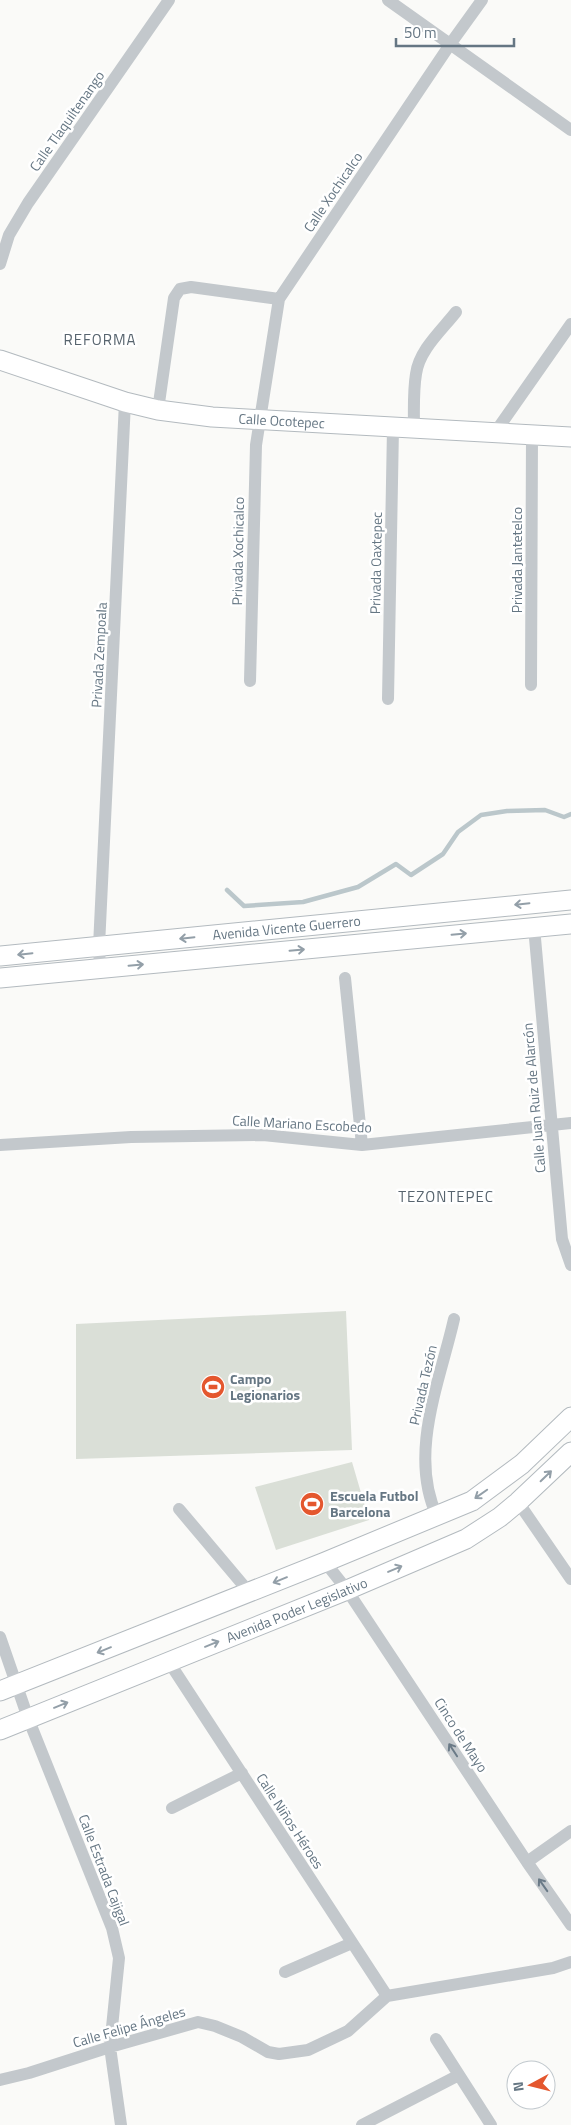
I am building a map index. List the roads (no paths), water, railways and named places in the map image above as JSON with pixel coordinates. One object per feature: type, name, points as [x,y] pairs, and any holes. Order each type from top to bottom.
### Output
[{"type":"main road","name":"Calle Ocotepec","points":[[0,360],[125,402],[158,410],[259,421],[571,437]]},
{"type":"main road","name":"Avenida Vicente Guerrero","points":[[0,956],[571,900]]},
{"type":"main road","name":"Avenida Vicente Guerrero","points":[[0,978],[571,924]]},
{"type":"main road","points":[[9,1688],[325,1562],[472,1501],[522,1464],[571,1417]]},
{"type":"main road","name":"Avenida Poder Legislativo","points":[[0,1730],[347,1590],[466,1539],[500,1517],[571,1452]]},
{"type":"street","name":"Calle Tlaquiltenango","points":[[0,264],[8,235],[28,203],[169,0]]},
{"type":"street","points":[[388,0],[571,130]]},
{"type":"street","name":"Calle Xochicalco","points":[[259,421],[279,299],[482,0]]},
{"type":"street","points":[[158,410],[174,298],[180,289],[191,287],[279,299]]},
{"type":"street","points":[[414,429],[416,373],[420,360],[430,343],[456,312]]},
{"type":"street","points":[[494,434],[571,324]]},
{"type":"street","name":"Privada Zempoala","points":[[100,968],[99,946],[125,402]]},
{"type":"street","name":"Privada Xochicalco","points":[[250,682],[256,444],[259,421]]},
{"type":"street","name":"Privada Oaxtepec","points":[[388,699],[393,428]]},
{"type":"street","name":"Privada Jantetelco","points":[[532,435],[532,685]]},
{"type":"street","name":"Calle Juan Ruiz de Alarcón","points":[[534,927],[562,1239],[571,1265]]},
{"type":"street","points":[[344,978],[362,1145]]},
{"type":"street","name":"Calle Mariano Escobedo","points":[[0,1145],[132,1137],[263,1135],[362,1145],[552,1126],[571,1122]]},
{"type":"street","name":"Privada Tezón","points":[[437,1516],[430,1500],[426,1438],[454,1319]]},
{"type":"street","points":[[518,1502],[571,1579]]},
{"type":"street","points":[[179,1509],[249,1592]]},
{"type":"street","name":"Cinco de Mayo","points":[[325,1562],[347,1590],[527,1862],[571,1925]]},
{"type":"street","name":"Calle Estrada Cajigal","points":[[0,1637],[9,1688],[28,1718],[112,1928],[119,1958],[110,2047],[121,2125]]},
{"type":"street","name":"Calle Niños Héroes","points":[[169,1662],[386,1996]]},
{"type":"street","points":[[172,1808],[242,1774]]},
{"type":"street","points":[[527,1862],[571,1831]]},
{"type":"street","points":[[286,1972],[352,1943]]},
{"type":"street","points":[[386,1996],[553,1968],[571,1962]]},
{"type":"street","name":"Calle Felipe Ángeles","points":[[0,2080],[198,2022],[215,2026],[242,2037],[268,2052],[279,2054],[308,2050],[348,2031],[377,2007],[386,1996]]},
{"type":"street","points":[[436,2039],[491,2125]]},
{"type":"street","points":[[362,2125],[459,2075]]},
{"type":"waterway","points":[[227,890],[244,906],[303,902],[358,887],[396,864],[411,875],[443,854],[458,832],[481,815],[507,811],[545,810],[564,817],[571,814]]},
{"type":"place","name":"Campo Legionarios","points":[[213,1387]]},
{"type":"place","name":"Escuela Futbol Barcelona","points":[[312,1504]]},
{"type":"district","name":"REFORMA","points":[[100,340]]},
{"type":"district","name":"TEZONTEPEC","points":[[446,1197]]}]
